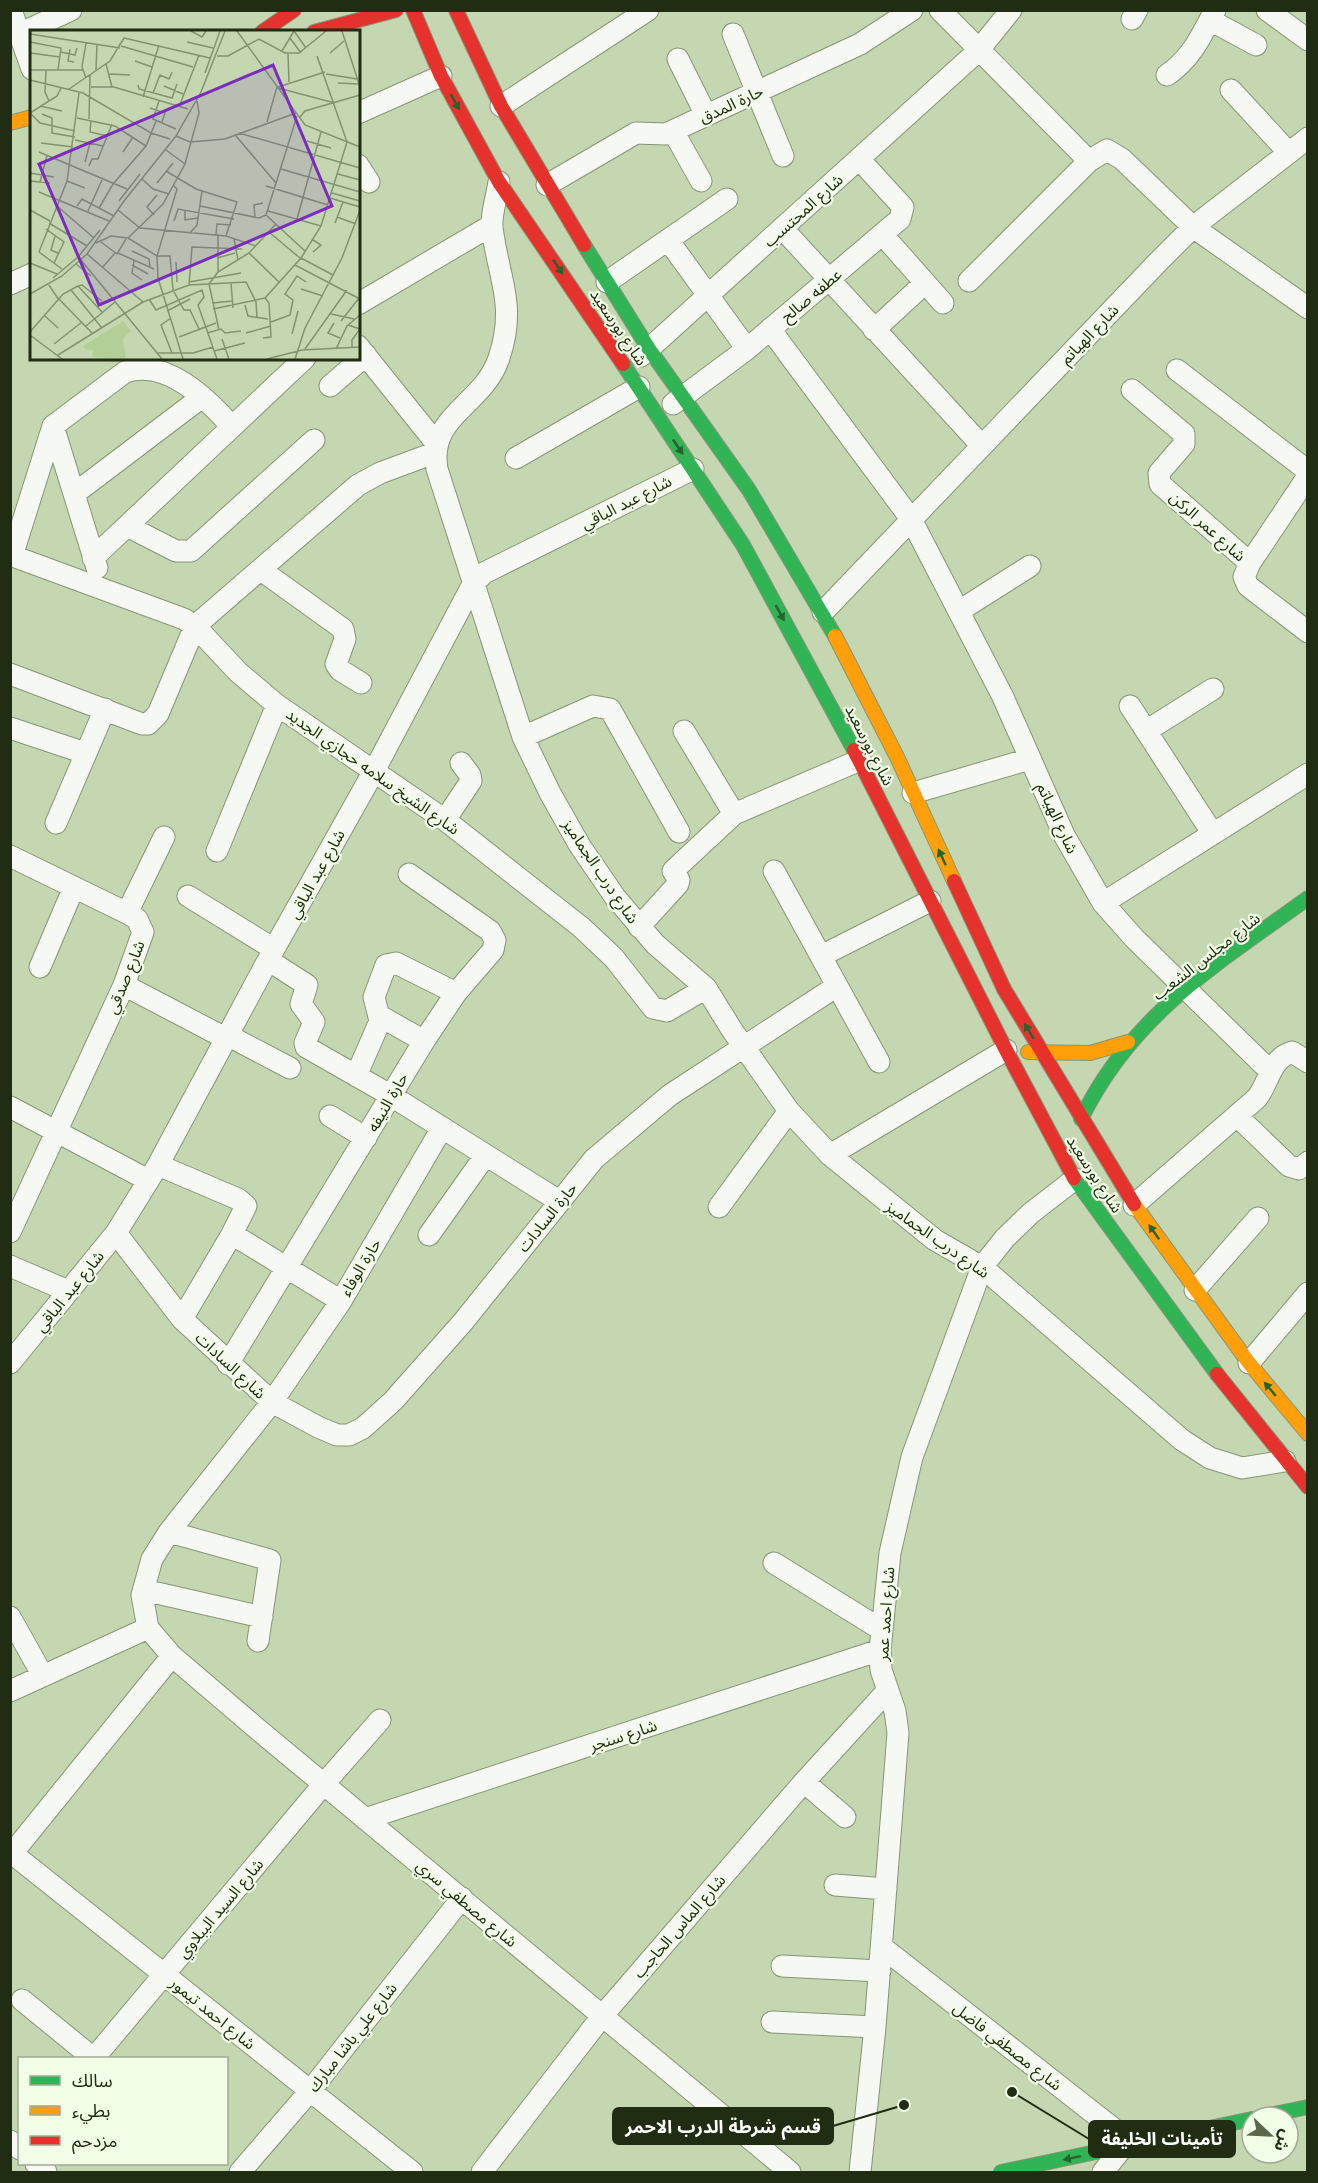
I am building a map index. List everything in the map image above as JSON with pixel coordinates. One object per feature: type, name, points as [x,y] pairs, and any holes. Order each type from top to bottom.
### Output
[{"type":"main road","points":[[265,30],[294,10]]},
{"type":"main road","points":[[321,30],[396,10]]},
{"type":"main road","name":"شارع بورسعيد","points":[[413,10],[441,76],[499,182],[627,369],[742,545],[860,760],[1006,1050],[1075,1179],[1210,1365],[1308,1487]]},
{"type":"main road","name":"شارع بورسعيد","points":[[456,10],[501,106],[547,184],[650,349],[749,490],[823,612],[854,669],[983,947],[1081,1119],[1134,1205],[1195,1290],[1249,1363],[1308,1434]]},
{"type":"main road","name":"شارع مجلس الشعب","points":[[1081,1119],[1100,1077],[1128,1042],[1185,989],[1308,898]]},
{"type":"main road","name":"شارع مجلس الشعب","points":[[1006,1050],[1086,1056],[1128,1042]]},
{"type":"main road","points":[[1001,2172],[1240,2122]]},
{"type":"street","points":[[11,10],[30,64]]},
{"type":"street","points":[[19,34],[71,10]]},
{"type":"street","points":[[501,106],[648,10]]},
{"type":"street","name":"حارة المدق","points":[[547,184],[636,133],[662,135],[673,131],[860,44],[912,10]]},
{"type":"street","points":[[940,10],[1089,161]]},
{"type":"street","name":"شارع المحتسب","points":[[627,369],[978,51],[1011,10]]},
{"type":"street","points":[[1267,10],[1308,40]]},
{"type":"street","points":[[1167,75],[1194,51],[1210,14],[1256,45]]},
{"type":"street","points":[[733,34],[783,156]]},
{"type":"street","points":[[678,59],[706,115]]},
{"type":"street","points":[[360,112],[441,76]]},
{"type":"street","points":[[1231,90],[1289,153]]},
{"type":"street","points":[[673,131],[701,181]]},
{"type":"street","name":"شارع الهياتم","points":[[823,612],[1193,227],[1308,138]]},
{"type":"street","points":[[969,281],[1089,161],[1107,150],[1115,153],[1193,227],[1308,308]]},
{"type":"street","name":"عطفه صالح","points":[[658,417],[747,349],[900,219],[903,207],[859,159]]},
{"type":"street","points":[[10,674],[142,724],[148,724],[158,714],[195,626],[261,570],[307,526],[358,485],[380,472],[435,448],[444,426],[480,392],[499,360],[507,324],[506,287],[492,225],[499,182]]},
{"type":"street","points":[[608,282],[727,199]]},
{"type":"street","points":[[360,301],[492,225]]},
{"type":"street","points":[[782,228],[982,446]]},
{"type":"street","points":[[882,234],[943,303]]},
{"type":"street","points":[[668,240],[747,349]]},
{"type":"street","points":[[10,285],[30,275]]},
{"type":"street","points":[[874,330],[925,283]]},
{"type":"street","points":[[770,329],[911,519]]},
{"type":"street","points":[[362,350],[435,448]]},
{"type":"street","points":[[93,558],[302,360]]},
{"type":"street","points":[[330,386],[353,360]]},
{"type":"street","points":[[11,555],[53,426],[125,372],[137,368],[150,368],[162,373],[202,397],[232,427]]},
{"type":"street","points":[[1178,370],[1308,471]]},
{"type":"street","points":[[516,458],[639,387]]},
{"type":"street","name":"شارع عمر الركن","points":[[1132,390],[1184,434],[1184,444],[1159,473],[1160,484],[1250,563],[1244,577],[1246,583],[1308,632]]},
{"type":"street","points":[[74,494],[202,397]]},
{"type":"street","points":[[53,426],[103,588]]},
{"type":"street","points":[[127,526],[176,551],[191,551],[314,440]]},
{"type":"street","name":"شارع درب الجماميز","points":[[435,448],[437,469],[523,737],[550,793],[580,846],[639,927],[706,988],[789,1111],[830,1155],[935,1240],[982,1267],[1182,1440],[1210,1458],[1242,1468],[1285,1461]]},
{"type":"street","name":"شارع عبد الباقي","points":[[10,1363],[116,1233],[153,1172],[374,771],[473,584],[484,573],[693,468]]},
{"type":"street","points":[[1250,563],[1308,476]]},
{"type":"street","name":"شارع الهياتم","points":[[911,519],[1003,697],[1064,835],[1103,903],[1185,989],[1270,1071]]},
{"type":"street","name":"شارع الشيخ سلامه حجازي الجديد","points":[[11,555],[184,619],[195,626],[238,672],[277,705],[445,820],[581,927],[614,958],[653,1008],[667,1011],[706,988]]},
{"type":"street","points":[[959,612],[1030,566]]},
{"type":"street","points":[[261,570],[343,629],[345,639],[336,664],[339,670],[361,683]]},
{"type":"street","points":[[1146,731],[1214,689]]},
{"type":"street","points":[[217,851],[277,705]]},
{"type":"street","points":[[523,737],[592,706],[610,709],[679,832]]},
{"type":"street","points":[[1130,706],[1213,834]]},
{"type":"street","points":[[56,823],[105,709]]},
{"type":"street","points":[[10,728],[85,753]]},
{"type":"street","points":[[684,731],[734,814]]},
{"type":"street","points":[[913,793],[1030,759]]},
{"type":"street","points":[[639,927],[679,883],[674,874],[675,869],[734,814],[860,760]]},
{"type":"street","points":[[445,820],[471,781],[470,774],[461,763]]},
{"type":"street","points":[[1103,903],[1308,774]]},
{"type":"street","points":[[127,914],[164,837]]},
{"type":"street","name":"شارع صدقي","points":[[10,856],[127,914],[137,920],[143,932],[124,985],[10,1233]]},
{"type":"street","points":[[774,871],[879,1062]]},
{"type":"street","name":"حارة النيفه","points":[[228,1364],[424,1041],[456,993],[493,950],[493,935],[409,874]]},
{"type":"street","points":[[40,967],[74,887]]},
{"type":"street","points":[[188,896],[271,955],[307,985],[301,1004],[314,1023],[305,1046],[390,1095],[559,1201]]},
{"type":"street","points":[[821,956],[930,901]]},
{"type":"street","points":[[356,1076],[379,1026],[380,1016],[374,997],[384,968],[389,963],[396,963],[456,993]]},
{"type":"street","points":[[124,985],[290,1068]]},
{"type":"street","name":"حارة السادات","points":[[378,1415],[463,1322],[594,1159],[670,1095],[837,986]]},
{"type":"street","points":[[380,1016],[424,1041]]},
{"type":"street","points":[[830,1155],[1006,1050]]},
{"type":"street","points":[[1134,1205],[1238,1118],[1264,1090],[1270,1071],[1280,1059],[1300,1057]]},
{"type":"street","points":[[10,1107],[153,1172],[244,1202],[245,1212],[182,1319]]},
{"type":"street","points":[[719,1207],[789,1111]]},
{"type":"street","points":[[330,1116],[366,1138]]},
{"type":"street","points":[[1238,1118],[1289,1166],[1299,1169],[1308,1162]]},
{"type":"street","name":"حارة الوفاء","points":[[142,1595],[152,1558],[169,1532],[272,1402],[340,1301],[442,1128]]},
{"type":"street","points":[[429,1235],[485,1156]]},
{"type":"street","name":"شارع احمد عمر","points":[[860,2172],[880,1971],[898,1733],[895,1711],[881,1670],[881,1640],[890,1553],[912,1457],[982,1267],[1005,1238],[1031,1213],[1075,1179]]},
{"type":"street","points":[[1195,1290],[1258,1218]]},
{"type":"street","name":"شارع السادات","points":[[116,1233],[182,1319],[228,1364],[272,1402],[337,1435],[349,1435],[363,1428],[378,1415]]},
{"type":"street","points":[[232,1234],[288,1266],[340,1301]]},
{"type":"street","points":[[10,1266],[68,1291]]},
{"type":"street","points":[[1249,1363],[1306,1298]]},
{"type":"street","points":[[169,1532],[270,1560],[258,1641]]},
{"type":"street","points":[[774,1563],[881,1640]]},
{"type":"street","points":[[10,1691],[148,1628],[142,1595],[166,1595],[262,1617]]},
{"type":"street","points":[[10,1617],[43,1676]]},
{"type":"street","name":"شارع مصطفي سري","points":[[148,1628],[171,1656],[323,1785],[790,2172]]},
{"type":"street","name":"شارع سنجر","points":[[365,1819],[881,1640]]},
{"type":"street","points":[[12,1855],[171,1656]]},
{"type":"street","name":"شارع الماس الحاجب","points":[[482,2172],[603,2015],[804,1782],[888,1689]]},
{"type":"street","name":"شارع السيد الببلاوي","points":[[95,2057],[380,1720]]},
{"type":"street","points":[[804,1782],[845,1816]]},
{"type":"street","name":"شارع احمد تيمور","points":[[12,1855],[412,2172]]},
{"type":"street","points":[[835,1885],[886,1889]]},
{"type":"street","name":"شارع علي باشا مبارك","points":[[240,2172],[310,2091],[462,1898]]},
{"type":"street","name":"شارع مصطفي فاضل","points":[[882,1947],[1128,2145]]},
{"type":"street","points":[[782,1966],[880,1971]]},
{"type":"street","points":[[22,2000],[93,2057]]},
{"type":"street","points":[[772,2022],[875,2027]]},
{"type":"street","points":[[1103,2172],[1128,2145]]},
{"type":"street","points":[[1122,2172],[1128,2145]]},
{"type":"traffic: fast","points":[[584,245],[649,349],[749,490],[835,636]]},
{"type":"traffic: fast","points":[[623,364],[743,545],[854,750]]},
{"type":"traffic: fast","points":[[1081,1119],[1102,1082],[1125,1049],[1151,1020],[1210,969],[1308,898]]},
{"type":"traffic: fast","points":[[1074,1178],[1217,1374]]},
{"type":"traffic: fast","points":[[1300,2109],[1308,2107]]},
{"type":"traffic: fast","points":[[1001,2172],[1240,2122]]},
{"type":"traffic: slow","points":[[10,123],[30,118]]},
{"type":"traffic: slow","points":[[835,636],[897,757],[954,881]]},
{"type":"traffic: slow","points":[[1028,1052],[1090,1053],[1128,1042]]},
{"type":"traffic: slow","points":[[1134,1204],[1249,1363],[1308,1434]]},
{"type":"traffic: jam","points":[[265,30],[294,10]]},
{"type":"traffic: jam","points":[[321,30],[396,10]]},
{"type":"traffic: jam","points":[[413,10],[441,76],[499,182],[623,364]]},
{"type":"traffic: jam","points":[[456,10],[501,106],[584,245]]},
{"type":"traffic: jam","points":[[854,750],[1006,1050],[1074,1178]]},
{"type":"traffic: jam","points":[[954,881],[1004,989],[1134,1204]]},
{"type":"traffic: jam","points":[[1217,1374],[1308,1487]]},
{"type":"place","name":"تأمينات الخليفة","points":[[1012,2092]]},
{"type":"place","name":"قسم شرطة الدرب الاحمر","points":[[904,2105]]}]
